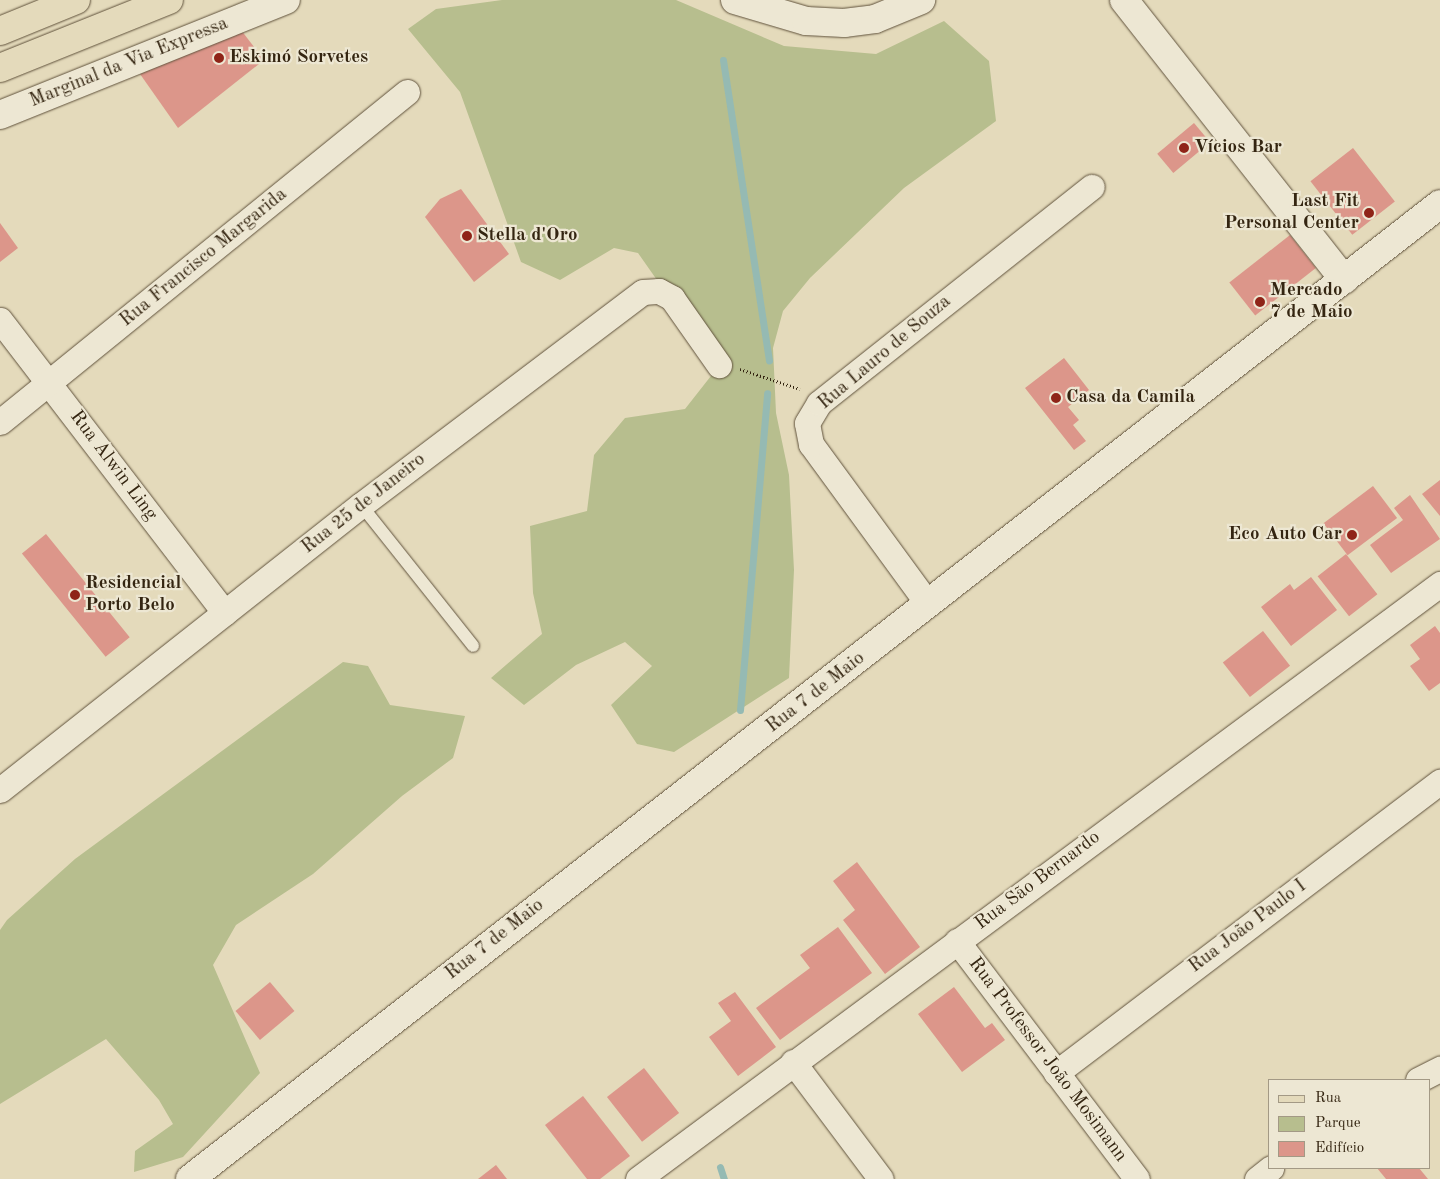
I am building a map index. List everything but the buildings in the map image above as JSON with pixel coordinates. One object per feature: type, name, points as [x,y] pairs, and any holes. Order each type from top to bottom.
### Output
[{"type":"main road","points":[[0,31],[76,0]]},
{"type":"main road","points":[[0,68],[169,0]]},
{"type":"street","name":"Marginal da Via Expressa","points":[[0,115],[286,0]]},
{"type":"street","points":[[735,0],[806,21],[844,23],[875,20],[921,0]]},
{"type":"street","points":[[768,0],[804,0]]},
{"type":"street","points":[[1124,0],[1344,280]]},
{"type":"street","name":"Rua Francisco Margarida","points":[[0,422],[50,384],[407,92]]},
{"type":"street","name":"Rua Lauro de Souza","points":[[928,604],[811,444],[807,423],[819,403],[1092,187]]},
{"type":"street","name":"Rua 7 de Maio","points":[[190,1179],[1440,204]]},
{"type":"street","name":"Rua 25 de Janeiro","points":[[0,790],[361,505],[643,292],[659,291],[672,298],[719,365]]},
{"type":"street","name":"Rua Alwin Ling","points":[[0,320],[225,613]]},
{"type":"street","name":"Rua São Bernardo","points":[[638,1179],[792,1062],[1440,584]]},
{"type":"street","name":"Rua João Paulo I","points":[[1056,1073],[1440,782]]},
{"type":"street","name":"Rua Professor João Mosimann","points":[[957,941],[1137,1179]]},
{"type":"street","points":[[792,1062],[881,1179]]},
{"type":"street","points":[[1420,1079],[1440,1069]]},
{"type":"street","points":[[1257,1179],[1270,1169]]},
{"type":"lane","points":[[361,505],[473,646]]},
{"type":"path","points":[[719,365],[761,374],[800,389],[819,403]]},
{"type":"green space","points":[[502,0],[676,0],[784,46],[876,54],[944,21],[989,61],[996,121],[904,188],[810,278],[783,311],[773,348],[776,413],[789,475],[794,570],[789,678],[674,752],[637,744],[611,705],[652,666],[625,642],[576,665],[524,705],[491,678],[542,634],[533,593],[530,526],[587,511],[594,455],[625,418],[685,409],[718,367],[638,253],[614,248],[560,280],[521,262],[460,92],[408,29],[436,9]]},
{"type":"green space","points":[[343,662],[368,666],[390,705],[465,716],[453,758],[402,796],[313,874],[236,925],[213,965],[260,1073],[183,1157],[134,1172],[135,1151],[173,1124],[159,1100],[106,1039],[0,1104],[0,930],[7,920],[75,859]]},
{"type":"waterway","points":[[723,60],[769,361]]},
{"type":"waterway","points":[[740,710],[767,393]]},
{"type":"waterway","points":[[720,1167],[724,1179]]},
{"type":"place","name":"Eskimó Sorvetes","points":[[219,58]]},
{"type":"place","name":"Vícios Bar","points":[[1184,148]]},
{"type":"place","name":"Last Fit Personal Center","points":[[1369,213]]},
{"type":"place","name":"Stella d'Oro","points":[[467,236]]},
{"type":"place","name":"Mercado 7 de Maio","points":[[1260,302]]},
{"type":"place","name":"Casa da Camila","points":[[1056,398]]},
{"type":"place","name":"Eco Auto Car","points":[[1352,535]]},
{"type":"place","name":"Residencial Porto Belo","points":[[75,595]]}]
